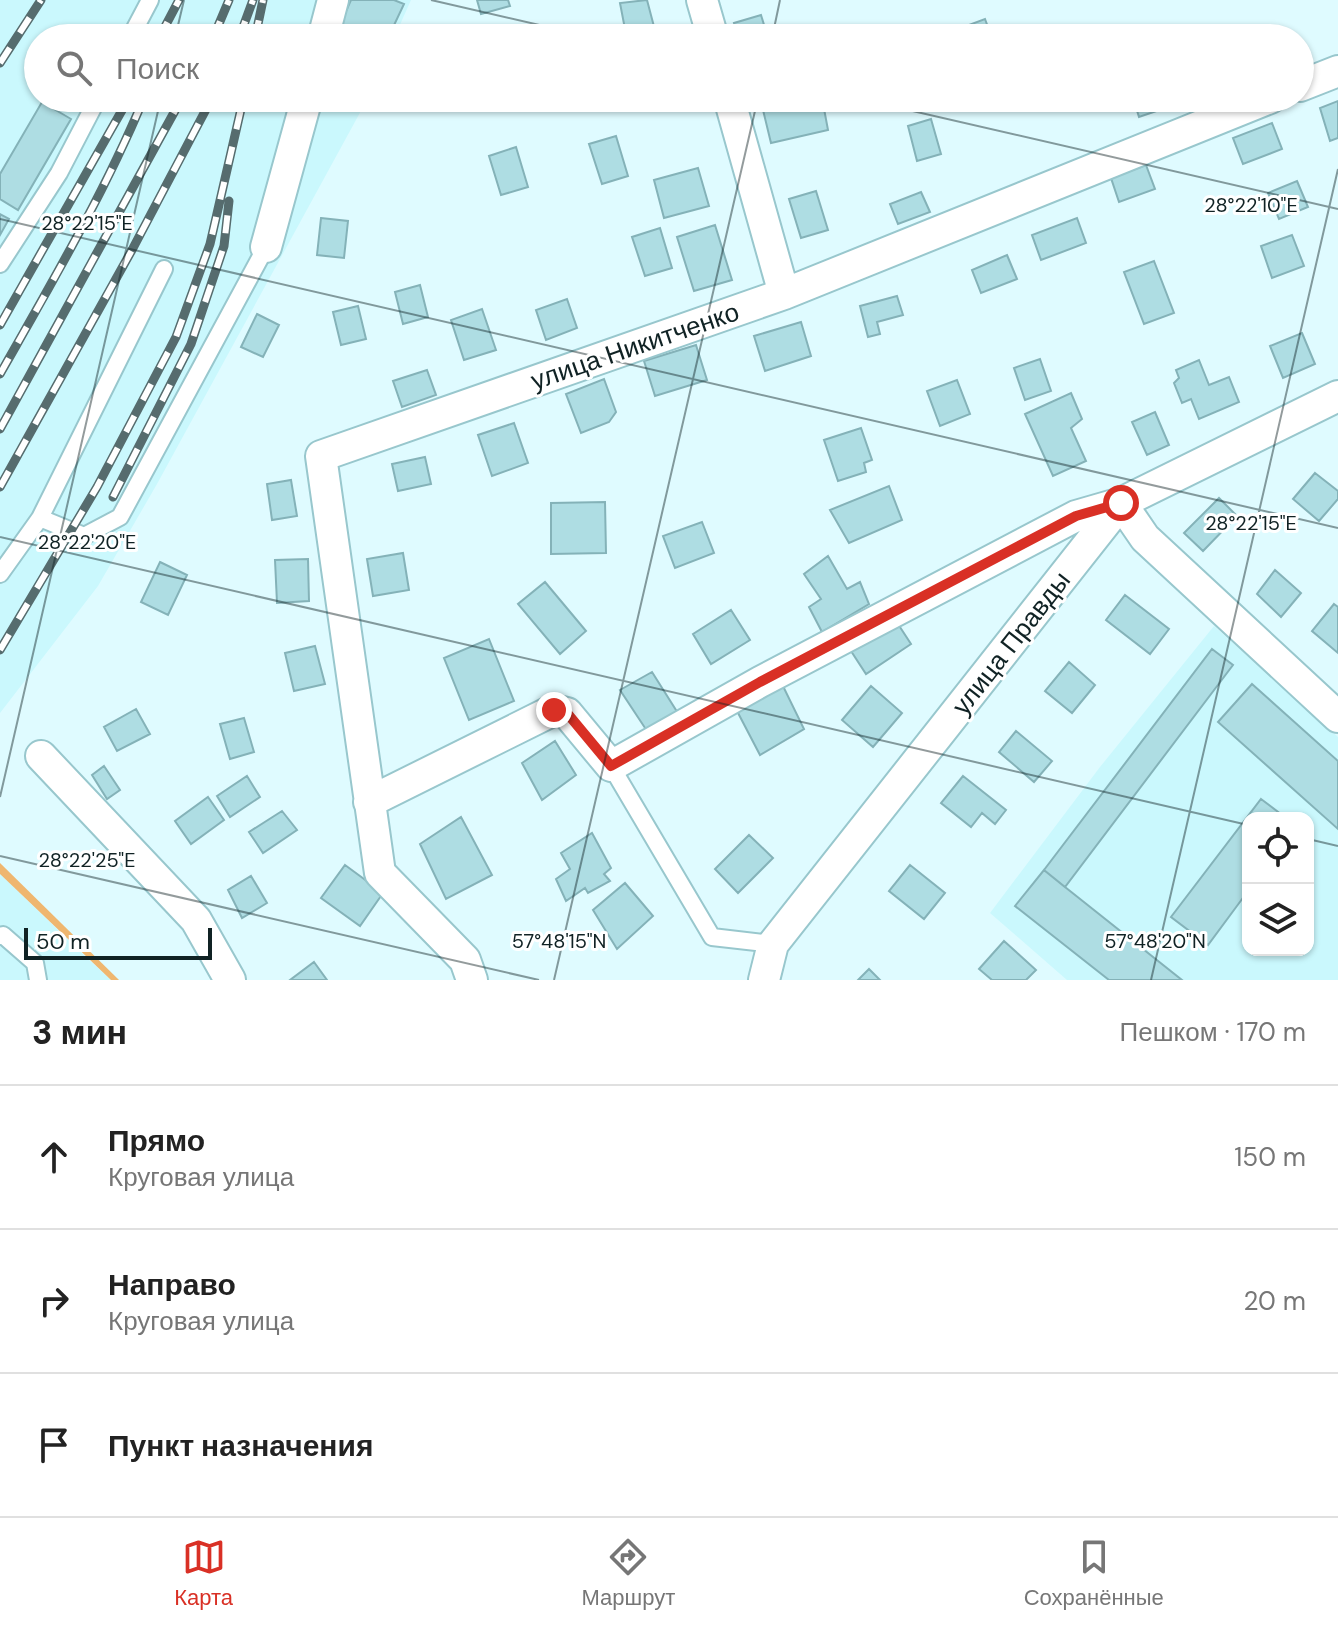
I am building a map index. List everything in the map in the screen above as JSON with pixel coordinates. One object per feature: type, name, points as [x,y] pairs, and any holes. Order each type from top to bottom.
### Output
[{"type":"street","points":[[327,24],[333,0]]},
{"type":"street","points":[[702,0],[709,24]]},
{"type":"street","points":[[1314,80],[1338,71]]},
{"type":"street","points":[[266,247],[303,112]]},
{"type":"street","points":[[733,112],[784,294]]},
{"type":"street","name":"улица Никитченко","points":[[369,802],[321,456],[784,294],[1235,112]]},
{"type":"street","name":"улица Правды","points":[[764,980],[773,944],[1121,503],[1338,396]]},
{"type":"street","points":[[472,980],[465,960],[380,873],[369,802],[554,710],[567,713],[611,766],[773,675],[1076,516],[1121,503],[1145,538],[1338,717]]},
{"type":"street","points":[[41,756],[196,920],[230,980]]},
{"type":"lane","points":[[137,24],[150,0]]},
{"type":"lane","points":[[0,264],[59,173],[91,112]]},
{"type":"lane","points":[[40,518],[84,536],[120,517],[266,247]]},
{"type":"lane","points":[[0,574],[40,518],[164,269]]},
{"type":"lane","points":[[611,766],[712,937],[773,944]]},
{"type":"lane","points":[[0,936],[3,935],[35,963],[38,980]]},
{"type":"shaded area","points":[[0,0],[411,0],[400,24],[24,24],[24,112],[360,112],[98,586],[0,713]]},
{"type":"shaded area","points":[[1214,626],[1338,737],[1338,980],[1067,980],[990,913],[1100,767]]},
{"type":"shaded area","points":[[0,863],[119,980],[111,980],[0,874]]},
{"type":"shaded area","points":[[0,874],[87,958],[111,980],[0,980]]},
{"type":"building","points":[[351,0],[394,0],[404,4],[395,24],[340,24]]},
{"type":"building","points":[[477,0],[508,0],[510,6],[481,14]]},
{"type":"building","points":[[647,0],[653,24],[624,24],[620,3]]},
{"type":"building","points":[[761,15],[764,24],[734,24]]},
{"type":"building","points":[[1338,101],[1338,138],[1330,141],[1320,108]]},
{"type":"building","points":[[36,112],[59,112],[71,119],[18,210],[0,199],[0,174]]},
{"type":"building","points":[[763,112],[825,112],[828,130],[771,143]]},
{"type":"building","points":[[1137,112],[1154,112],[1139,117]]},
{"type":"building","points":[[931,119],[941,154],[917,161],[908,126]]},
{"type":"building","points":[[1272,123],[1282,149],[1243,164],[1233,138]]},
{"type":"building","points":[[616,136],[628,176],[602,184],[589,144]]},
{"type":"building","points":[[516,147],[528,187],[501,195],[489,156]]},
{"type":"building","points":[[1146,165],[1155,189],[1119,202],[1111,178]]},
{"type":"building","points":[[698,168],[709,206],[664,218],[654,180]]},
{"type":"building","points":[[1297,181],[1308,207],[1279,219],[1268,193]]},
{"type":"building","points":[[816,191],[828,230],[801,238],[789,199]]},
{"type":"building","points":[[921,192],[930,212],[898,224],[890,204]]},
{"type":"building","points":[[0,214],[9,219],[0,235]]},
{"type":"building","points":[[321,218],[348,221],[344,258],[317,255]]},
{"type":"building","points":[[1077,218],[1086,243],[1041,260],[1032,235]]},
{"type":"building","points":[[715,225],[732,280],[694,291],[677,237]]},
{"type":"building","points":[[660,228],[672,268],[645,276],[632,237]]},
{"type":"building","points":[[1292,235],[1304,266],[1272,278],[1261,246]]},
{"type":"building","points":[[1007,255],[1017,279],[981,293],[972,270]]},
{"type":"building","points":[[1154,261],[1174,313],[1144,324],[1124,272]]},
{"type":"building","points":[[420,285],[428,317],[403,324],[395,292]]},
{"type":"building","points":[[897,296],[903,315],[877,322],[880,334],[868,337],[860,306]]},
{"type":"building","points":[[567,299],[577,328],[546,340],[536,310]]},
{"type":"building","points":[[358,306],[366,339],[341,345],[333,312]]},
{"type":"building","points":[[482,309],[496,350],[464,360],[451,320]]},
{"type":"building","points":[[257,314],[279,325],[263,357],[241,347]]},
{"type":"building","points":[[801,322],[811,356],[765,371],[754,336]]},
{"type":"building","points":[[1302,333],[1315,364],[1283,378],[1270,346]]},
{"type":"building","points":[[696,345],[707,380],[655,396],[644,361]]},
{"type":"building","points":[[1040,359],[1051,391],[1025,400],[1014,368]]},
{"type":"building","points":[[1199,360],[1209,385],[1229,377],[1239,402],[1199,419],[1191,399],[1182,403],[1174,383],[1179,378],[1176,370]]},
{"type":"building","points":[[427,370],[436,395],[402,407],[393,381]]},
{"type":"building","points":[[604,379],[616,412],[609,422],[581,433],[566,394]]},
{"type":"building","points":[[957,380],[970,414],[940,426],[927,391]]},
{"type":"building","points":[[1071,393],[1082,419],[1071,428],[1086,461],[1053,476],[1025,414]]},
{"type":"building","points":[[1155,412],[1169,445],[1147,455],[1132,422]]},
{"type":"building","points":[[514,423],[528,463],[492,476],[478,435]]},
{"type":"building","points":[[861,428],[872,460],[864,463],[866,472],[838,481],[824,440]]},
{"type":"building","points":[[425,457],[431,484],[398,491],[392,464]]},
{"type":"building","points":[[1315,473],[1338,491],[1338,499],[1319,521],[1293,499]]},
{"type":"building","points":[[291,480],[297,516],[272,520],[267,484]]},
{"type":"building","points":[[889,486],[902,520],[849,543],[830,510]]},
{"type":"building","points":[[1219,498],[1237,516],[1203,551],[1184,533]]},
{"type":"building","points":[[605,502],[606,553],[551,554],[551,503]]},
{"type":"building","points":[[702,522],[714,553],[675,568],[663,536]]},
{"type":"building","points":[[403,553],[409,590],[373,596],[367,559]]},
{"type":"building","points":[[828,556],[847,589],[860,582],[869,604],[822,632],[809,607],[821,599],[804,574]]},
{"type":"building","points":[[308,559],[309,601],[277,603],[275,560]]},
{"type":"building","points":[[160,562],[187,575],[168,615],[141,602]]},
{"type":"building","points":[[1275,570],[1301,593],[1281,617],[1257,594]]},
{"type":"building","points":[[545,582],[586,631],[560,654],[518,604]]},
{"type":"building","points":[[1125,595],[1169,629],[1150,654],[1106,620]]},
{"type":"building","points":[[1334,604],[1338,607],[1338,653],[1312,631]]},
{"type":"building","points":[[731,610],[750,640],[711,664],[693,634]]},
{"type":"building","points":[[896,621],[911,644],[866,674],[851,651]]},
{"type":"building","points":[[489,639],[514,701],[469,720],[444,658]]},
{"type":"building","points":[[315,646],[325,684],[294,691],[285,653]]},
{"type":"building","points":[[1212,649],[1233,665],[1065,887],[1044,870]]},
{"type":"building","points":[[1069,662],[1095,685],[1072,713],[1045,691]]},
{"type":"building","points":[[652,672],[681,718],[651,737],[620,690]]},
{"type":"building","points":[[781,682],[804,729],[760,755],[736,709]]},
{"type":"building","points":[[1252,684],[1338,761],[1338,829],[1218,722]]},
{"type":"building","points":[[871,686],[902,713],[873,747],[842,720]]},
{"type":"building","points":[[136,709],[150,734],[117,751],[104,727]]},
{"type":"building","points":[[244,718],[254,752],[230,759],[220,724]]},
{"type":"building","points":[[1016,731],[1052,761],[1034,782],[999,752]]},
{"type":"building","points":[[555,741],[576,775],[542,800],[522,763]]},
{"type":"building","points":[[104,766],[120,790],[107,799],[92,775]]},
{"type":"building","points":[[247,776],[260,797],[230,817],[217,796]]},
{"type":"building","points":[[963,776],[1006,810],[995,824],[982,813],[971,827],[941,803]]},
{"type":"building","points":[[208,797],[224,820],[191,844],[175,821]]},
{"type":"building","points":[[1261,799],[1278,812],[1251,812]]},
{"type":"building","points":[[282,811],[297,830],[263,853],[249,832]]},
{"type":"building","points":[[461,817],[492,875],[446,899],[420,844]]},
{"type":"building","points":[[1242,824],[1242,899],[1208,945],[1171,917]]},
{"type":"building","points":[[592,833],[611,868],[604,874],[610,881],[588,893],[585,888],[566,901],[556,879],[570,869],[561,853]]},
{"type":"building","points":[[749,835],[773,858],[738,893],[715,869]]},
{"type":"building","points":[[345,865],[383,893],[360,926],[321,898]]},
{"type":"building","points":[[910,865],[945,893],[924,919],[889,891]]},
{"type":"building","points":[[1044,870],[1182,980],[1109,980],[1015,906]]},
{"type":"building","points":[[251,876],[267,903],[242,918],[228,890]]},
{"type":"building","points":[[625,883],[653,916],[617,949],[593,910]]},
{"type":"building","points":[[1004,941],[1036,970],[1026,980],[992,980],[979,969]]},
{"type":"building","points":[[314,962],[327,980],[290,980]]},
{"type":"building","points":[[869,969],[880,980],[858,980]]},
{"type":"railway","points":[[25,24],[41,0]]},
{"type":"railway","points":[[166,24],[179,0]]},
{"type":"railway","points":[[219,24],[229,0]]},
{"type":"railway","points":[[244,24],[253,0]]},
{"type":"railway","points":[[258,24],[263,0]]},
{"type":"railway","points":[[0,63],[24,26]]},
{"type":"railway","points":[[0,325],[121,112]]},
{"type":"railway","points":[[0,374],[94,204],[138,112]]},
{"type":"railway","points":[[0,429],[174,112]]},
{"type":"railway","points":[[0,487],[205,112]]},
{"type":"railway","points":[[0,650],[97,487],[176,337],[210,244],[240,112]]},
{"type":"railway","points":[[113,497],[191,344],[224,246],[229,201]]},
{"type":"route","points":[[554,710],[567,713],[611,766],[760,682],[1076,516],[1121,503]]}]
